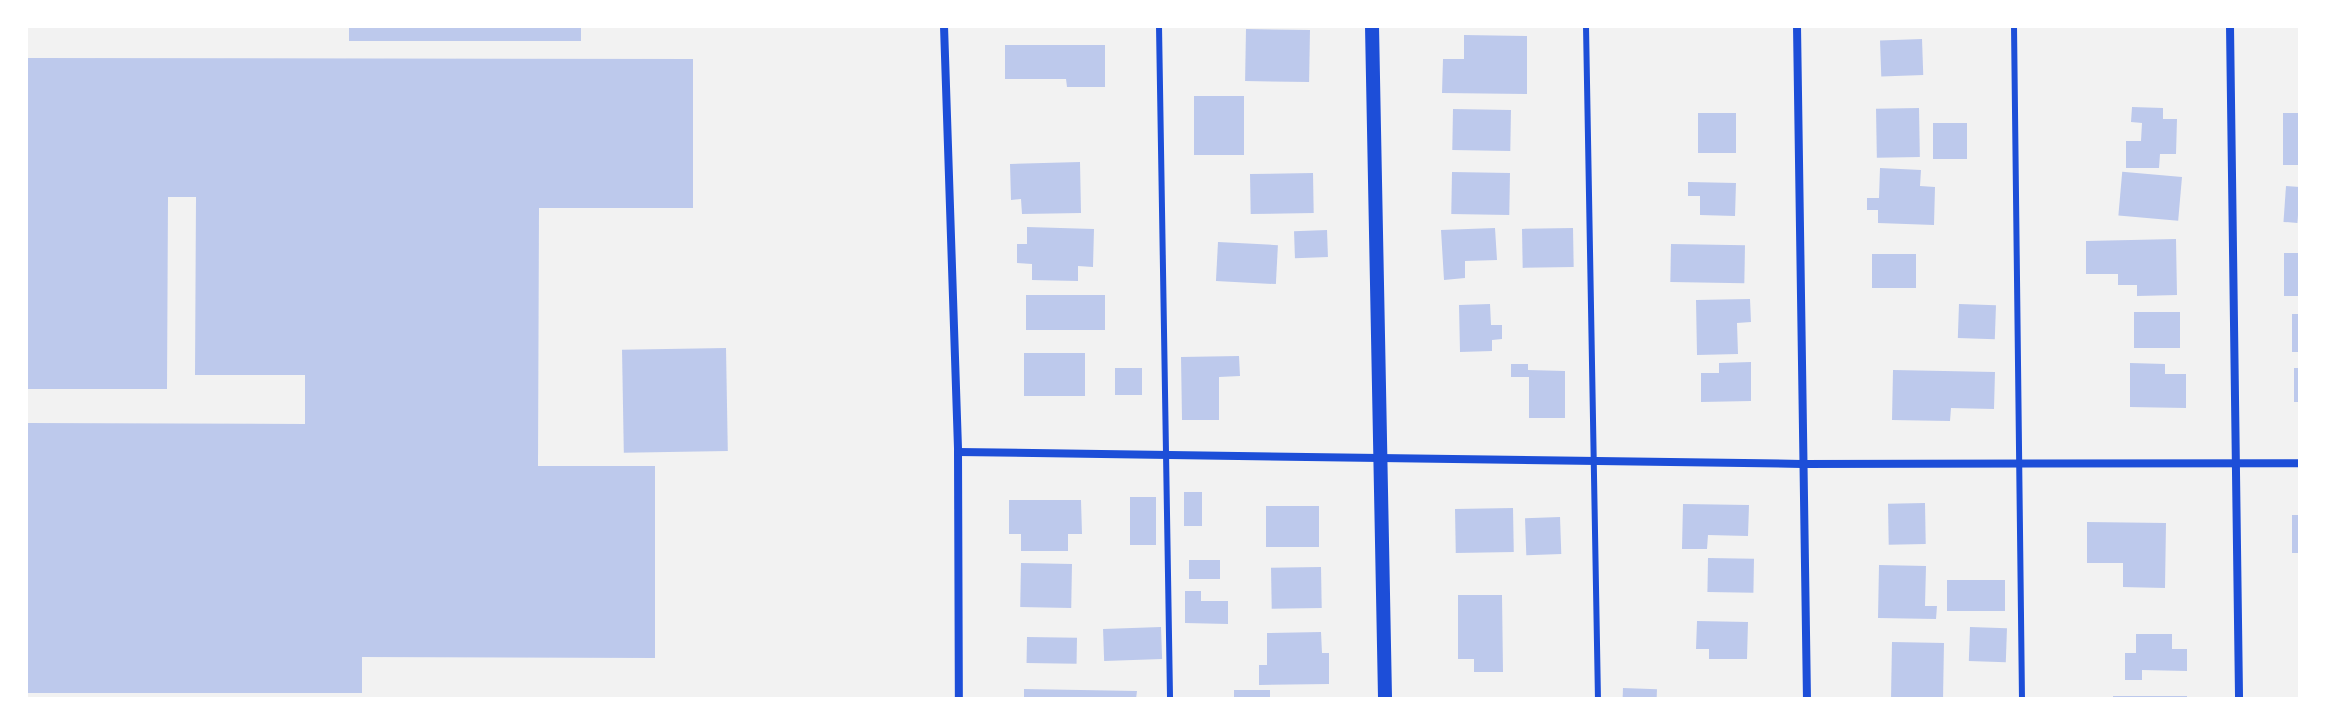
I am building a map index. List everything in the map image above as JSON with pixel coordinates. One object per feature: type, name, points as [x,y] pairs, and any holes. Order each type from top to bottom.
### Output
[{"type":"street","points":[[944,26],[958,452],[959,699]]},
{"type":"street","points":[[1372,26],[1385,699]]},
{"type":"street","points":[[1797,26],[1807,699]]},
{"type":"street","points":[[2230,26],[2233,462],[2239,699]]},
{"type":"street","points":[[958,452],[1802,464],[2300,463]]},
{"type":"lane","points":[[1159,26],[1169,454],[1170,699]]},
{"type":"lane","points":[[1586,26],[1598,699]]},
{"type":"lane","points":[[2014,26],[2022,699]]},
{"type":"building","points":[[349,26],[581,26],[581,41],[349,41]]},
{"type":"building","points":[[1246,29],[1310,30],[1309,82],[1245,81]]},
{"type":"building","points":[[1464,35],[1527,36],[1527,94],[1442,93],[1443,59],[1464,59]]},
{"type":"building","points":[[1922,39],[1923,75],[1881,76],[1880,40]]},
{"type":"building","points":[[1005,45],[1105,45],[1105,87],[1067,87],[1066,79],[1005,79]]},
{"type":"building","points":[[26,58],[693,59],[693,208],[539,208],[538,466],[655,466],[655,658],[362,657],[362,693],[26,693],[26,423],[305,424],[305,375],[195,375],[196,197],[168,197],[167,389],[26,389]]},
{"type":"building","points":[[1194,96],[1244,96],[1244,155],[1194,155]]},
{"type":"building","points":[[2132,107],[2163,108],[2163,119],[2177,119],[2176,154],[2160,154],[2159,168],[2126,168],[2126,141],[2141,141],[2142,123],[2131,122]]},
{"type":"building","points":[[1919,108],[1920,157],[1877,158],[1876,109]]},
{"type":"building","points":[[1453,109],[1511,110],[1510,151],[1452,150]]},
{"type":"building","points":[[1698,113],[1736,113],[1736,153],[1698,153]]},
{"type":"building","points":[[2283,113],[2300,113],[2300,165],[2283,165]]},
{"type":"building","points":[[1933,123],[1967,123],[1967,159],[1933,159]]},
{"type":"building","points":[[1080,162],[1081,213],[1022,214],[1021,199],[1011,200],[1010,164]]},
{"type":"building","points":[[1880,168],[1921,170],[1920,186],[1935,187],[1934,225],[1878,223],[1878,210],[1867,210],[1867,198],[1879,198]]},
{"type":"building","points":[[1452,172],[1510,173],[1509,215],[1451,214]]},
{"type":"building","points":[[2122,172],[2182,177],[2178,221],[2118,216]]},
{"type":"building","points":[[1313,173],[1314,213],[1251,214],[1250,174]]},
{"type":"building","points":[[1688,182],[1736,183],[1735,216],[1700,215],[1700,196],[1688,196]]},
{"type":"building","points":[[2286,186],[2300,187],[2297,223],[2283,222]]},
{"type":"building","points":[[1027,227],[1094,229],[1093,267],[1078,266],[1078,281],[1032,280],[1032,264],[1017,263],[1017,244],[1027,244]]},
{"type":"building","points":[[1495,228],[1497,260],[1465,261],[1465,278],[1444,280],[1441,230]]},
{"type":"building","points":[[1573,228],[1574,267],[1523,268],[1522,229]]},
{"type":"building","points":[[1327,230],[1328,257],[1295,258],[1294,231]]},
{"type":"building","points":[[2176,239],[2177,295],[2137,296],[2137,285],[2118,285],[2118,274],[2086,274],[2086,241]]},
{"type":"building","points":[[1218,242],[1278,245],[1276,284],[1216,281]]},
{"type":"building","points":[[1671,244],[1745,245],[1744,283],[1670,282]]},
{"type":"building","points":[[2284,253],[2300,253],[2300,296],[2284,296]]},
{"type":"building","points":[[1872,254],[1916,254],[1916,288],[1872,288]]},
{"type":"building","points":[[1026,295],[1105,295],[1105,330],[1026,330]]},
{"type":"building","points":[[1750,299],[1751,322],[1737,323],[1738,354],[1697,355],[1696,300]]},
{"type":"building","points":[[1490,304],[1491,325],[1502,325],[1502,339],[1492,340],[1492,351],[1460,352],[1459,305]]},
{"type":"building","points":[[1959,304],[1996,305],[1995,339],[1958,338]]},
{"type":"building","points":[[2134,312],[2180,312],[2180,348],[2134,348]]},
{"type":"building","points":[[2292,314],[2300,314],[2300,352],[2292,352]]},
{"type":"building","points":[[726,348],[728,451],[624,453],[622,350]]},
{"type":"building","points":[[1024,353],[1085,353],[1085,396],[1024,396]]},
{"type":"building","points":[[1239,356],[1240,376],[1219,377],[1219,420],[1182,420],[1181,357]]},
{"type":"building","points":[[1751,362],[1751,401],[1701,402],[1701,373],[1719,373],[1719,363]]},
{"type":"building","points":[[2130,363],[2165,364],[2165,374],[2186,374],[2186,408],[2130,407]]},
{"type":"building","points":[[1511,364],[1528,364],[1528,370],[1565,371],[1565,418],[1529,418],[1529,377],[1511,377]]},
{"type":"building","points":[[1115,368],[1142,368],[1142,395],[1115,395]]},
{"type":"building","points":[[2294,368],[2300,368],[2300,402],[2294,402]]},
{"type":"building","points":[[1893,370],[1995,372],[1994,409],[1951,408],[1950,421],[1892,420]]},
{"type":"building","points":[[1184,492],[1202,492],[1202,526],[1184,526]]},
{"type":"building","points":[[1130,497],[1156,497],[1156,545],[1130,545]]},
{"type":"building","points":[[1009,500],[1081,500],[1082,534],[1068,534],[1068,551],[1021,551],[1021,534],[1009,534]]},
{"type":"building","points":[[1925,503],[1926,544],[1889,545],[1888,504]]},
{"type":"building","points":[[1683,504],[1749,505],[1748,536],[1708,535],[1707,549],[1682,549]]},
{"type":"building","points":[[1266,506],[1319,506],[1319,547],[1266,547]]},
{"type":"building","points":[[1513,508],[1514,552],[1456,553],[1455,509]]},
{"type":"building","points":[[2292,515],[2300,515],[2300,553],[2292,553]]},
{"type":"building","points":[[1560,517],[1561,554],[1526,555],[1525,518]]},
{"type":"building","points":[[2087,522],[2166,523],[2165,588],[2123,587],[2123,563],[2087,563]]},
{"type":"building","points":[[1708,558],[1754,559],[1753,593],[1707,592]]},
{"type":"building","points":[[1189,560],[1220,560],[1220,579],[1189,579]]},
{"type":"building","points":[[1021,563],[1072,564],[1071,608],[1020,607]]},
{"type":"building","points":[[1879,565],[1926,566],[1925,606],[1937,606],[1936,619],[1878,618]]},
{"type":"building","points":[[1321,567],[1322,608],[1272,609],[1271,568]]},
{"type":"building","points":[[1947,580],[2005,580],[2005,611],[1947,611]]},
{"type":"building","points":[[1185,591],[1201,591],[1201,601],[1228,601],[1228,624],[1185,623]]},
{"type":"building","points":[[1458,595],[1502,595],[1503,672],[1474,672],[1474,659],[1458,659]]},
{"type":"building","points":[[1697,621],[1748,622],[1747,659],[1709,659],[1709,649],[1696,649]]},
{"type":"building","points":[[1161,627],[1162,659],[1104,661],[1103,629]]},
{"type":"building","points":[[1970,627],[2007,628],[2006,662],[1969,661]]},
{"type":"building","points":[[1321,632],[1322,653],[1329,653],[1329,684],[1259,685],[1259,665],[1267,665],[1267,633]]},
{"type":"building","points":[[2136,634],[2172,634],[2172,649],[2187,649],[2187,671],[2142,670],[2142,680],[2125,680],[2125,653],[2136,653]]},
{"type":"building","points":[[1027,637],[1077,638],[1077,664],[1027,663]]},
{"type":"building","points":[[1892,642],[1944,643],[1943,699],[1891,699]]},
{"type":"building","points":[[1623,688],[1657,689],[1657,699],[1623,699]]},
{"type":"building","points":[[1024,689],[1137,691],[1136,699],[1024,699]]},
{"type":"building","points":[[1234,690],[1270,690],[1270,699],[1234,699]]},
{"type":"building","points":[[2113,696],[2187,696],[2187,699],[2113,699]]}]
